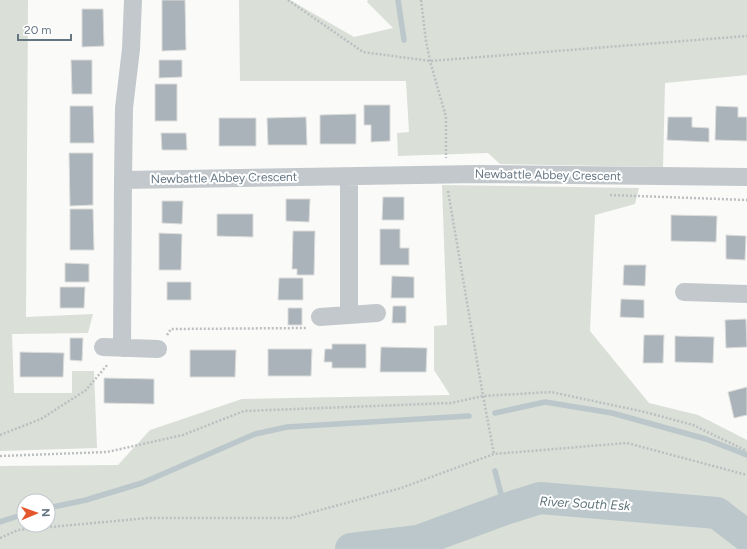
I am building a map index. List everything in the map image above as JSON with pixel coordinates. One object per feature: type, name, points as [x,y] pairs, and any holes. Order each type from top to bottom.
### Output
[{"type":"street","points":[[122,348],[124,108],[132,49],[133,0]]},
{"type":"street","name":"Newbattle Abbey Crescent","points":[[123,180],[446,174],[747,177]]},
{"type":"street","points":[[349,177],[349,315]]},
{"type":"street","points":[[684,292],[747,294]]},
{"type":"street","points":[[320,317],[377,313]]},
{"type":"street","points":[[103,347],[158,349]]},
{"type":"path","points":[[288,0],[363,52],[430,60],[747,36]]},
{"type":"path","points":[[421,0],[430,60],[446,117],[446,174],[494,454]]},
{"type":"path","points":[[158,349],[171,329],[306,328],[320,317]]},
{"type":"path","points":[[0,435],[41,419],[86,390],[122,348]]},
{"type":"path","points":[[0,456],[106,452],[183,435],[244,411],[451,403],[483,396],[551,392],[645,412],[693,425],[747,451]]},
{"type":"path","points":[[0,538],[18,530],[148,518],[291,518],[401,488],[494,454],[627,442],[747,475]]},
{"type":"shaded area","points":[[0,0],[28,0],[26,317],[93,314],[88,333],[12,334],[14,393],[72,393],[72,371],[94,371],[97,448],[0,451]]},
{"type":"shaded area","points":[[239,0],[290,0],[354,37],[393,28],[367,2],[368,0],[747,0],[747,75],[665,83],[663,167],[500,164],[488,153],[398,156],[397,133],[409,132],[406,81],[240,81]]},
{"type":"shaded area","points":[[442,185],[639,188],[635,204],[595,215],[590,331],[649,403],[698,415],[747,440],[747,549],[0,549],[0,466],[118,465],[150,430],[242,399],[450,395],[434,370],[434,326],[447,325]]},
{"type":"building","points":[[162,0],[185,0],[186,50],[162,51]]},
{"type":"building","points":[[82,9],[103,9],[104,46],[82,47]]},
{"type":"building","points":[[71,60],[92,60],[92,94],[72,94]]},
{"type":"building","points":[[159,60],[182,60],[182,77],[159,78]]},
{"type":"building","points":[[155,84],[177,84],[177,121],[155,121]]},
{"type":"building","points":[[364,105],[390,105],[390,141],[371,142],[371,125],[364,125]]},
{"type":"building","points":[[70,106],[93,106],[94,143],[70,143]]},
{"type":"building","points":[[716,106],[738,107],[738,117],[747,117],[747,141],[715,140]]},
{"type":"building","points":[[356,114],[356,144],[320,144],[320,115]]},
{"type":"building","points":[[306,117],[307,145],[268,145],[267,118]]},
{"type":"building","points":[[668,117],[692,117],[692,127],[709,128],[709,142],[667,140]]},
{"type":"building","points":[[219,118],[256,118],[256,146],[219,146]]},
{"type":"building","points":[[161,133],[186,133],[187,150],[162,150]]},
{"type":"building","points":[[69,153],[93,153],[93,205],[70,206]]},
{"type":"building","points":[[383,197],[404,197],[404,220],[382,220]]},
{"type":"building","points":[[286,199],[310,199],[309,222],[286,221]]},
{"type":"building","points":[[162,201],[183,201],[182,224],[162,223]]},
{"type":"building","points":[[70,209],[93,209],[94,250],[70,250]]},
{"type":"building","points":[[217,214],[253,214],[253,237],[217,236]]},
{"type":"building","points":[[671,215],[717,216],[716,242],[671,241]]},
{"type":"building","points":[[380,229],[400,229],[400,248],[409,248],[409,265],[380,265]]},
{"type":"building","points":[[293,231],[315,231],[314,275],[297,275],[297,269],[292,269]]},
{"type":"building","points":[[159,233],[182,234],[181,270],[159,270]]},
{"type":"building","points":[[726,235],[746,236],[745,260],[726,259]]},
{"type":"building","points":[[65,263],[89,264],[89,282],[65,282]]},
{"type":"building","points":[[624,265],[646,265],[645,286],[623,285]]},
{"type":"building","points":[[392,276],[414,277],[414,298],[391,298]]},
{"type":"building","points":[[279,278],[303,278],[303,300],[278,300]]},
{"type":"building","points":[[167,282],[191,282],[191,300],[167,300]]},
{"type":"building","points":[[60,287],[85,287],[84,308],[60,308]]},
{"type":"building","points":[[621,299],[644,300],[644,318],[620,317]]},
{"type":"building","points":[[393,306],[406,306],[406,323],[392,323]]},
{"type":"building","points":[[288,308],[302,308],[302,325],[288,325]]},
{"type":"building","points":[[746,319],[747,347],[726,348],[725,320]]},
{"type":"building","points":[[644,335],[664,335],[663,363],[643,363]]},
{"type":"building","points":[[675,336],[714,337],[713,363],[675,362]]},
{"type":"building","points":[[70,338],[83,338],[82,361],[70,360]]},
{"type":"building","points":[[332,344],[366,344],[366,368],[332,368],[332,362],[324,362],[325,349],[332,349]]},
{"type":"building","points":[[381,347],[427,348],[426,372],[380,372]]},
{"type":"building","points":[[268,349],[312,349],[311,376],[268,376]]},
{"type":"building","points":[[190,350],[236,350],[235,377],[190,377]]},
{"type":"building","points":[[20,352],[64,353],[63,377],[20,377]]},
{"type":"building","points":[[104,378],[154,379],[154,404],[104,403]]},
{"type":"building","points":[[747,387],[747,415],[734,418],[728,392]]},
{"type":"waterway","points":[[398,0],[404,40]]},
{"type":"waterway","points":[[495,413],[545,402],[612,413],[706,439],[747,455]]},
{"type":"waterway","points":[[56,506],[86,500],[142,483],[255,434],[287,427],[469,416]]},
{"type":"waterway","points":[[495,471],[505,509]]},
{"type":"waterway","name":"River South Esk","points":[[351,549],[418,541],[505,509],[540,498],[717,513],[747,536]]},
{"type":"waterway","points":[[0,522],[16,517]]}]
